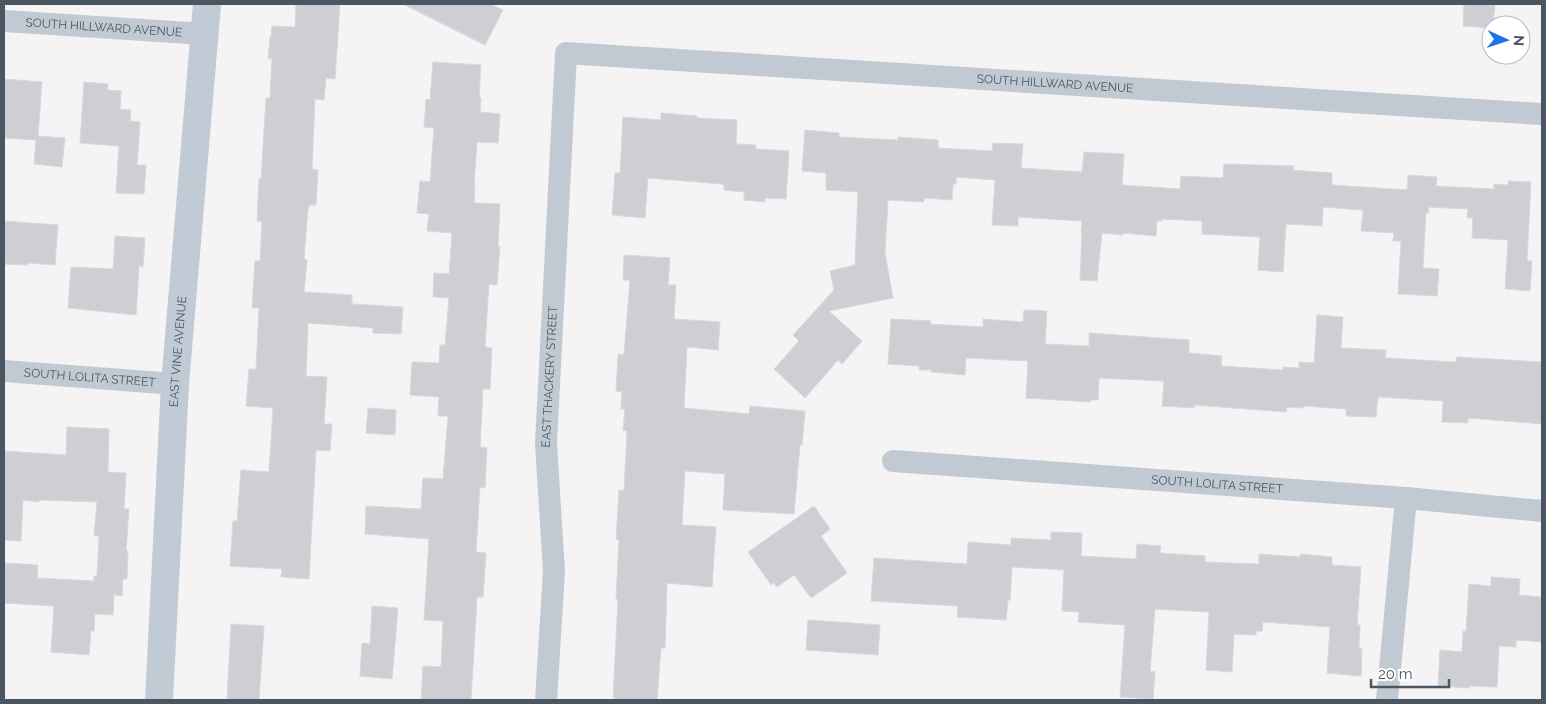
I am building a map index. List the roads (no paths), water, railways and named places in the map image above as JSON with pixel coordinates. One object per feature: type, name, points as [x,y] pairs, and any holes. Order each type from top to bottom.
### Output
[{"type":"street","name":"EAST VINE AVENUE","points":[[158,700],[175,384],[207,4]]},
{"type":"street","name":"SOUTH HILLWARD AVENUE","points":[[4,20],[205,34]]},
{"type":"street","name":"SOUTH HILLWARD AVENUE","points":[[566,53],[1542,114]]},
{"type":"street","name":"EAST THACKERY STREET","points":[[546,700],[554,571],[546,444],[566,53]]},
{"type":"street","name":"SOUTH LOLITA STREET","points":[[4,371],[175,384]]},
{"type":"street","name":"SOUTH LOLITA STREET","points":[[893,462],[1406,498],[1542,511]]},
{"type":"street","points":[[1386,700],[1406,498]]}]
